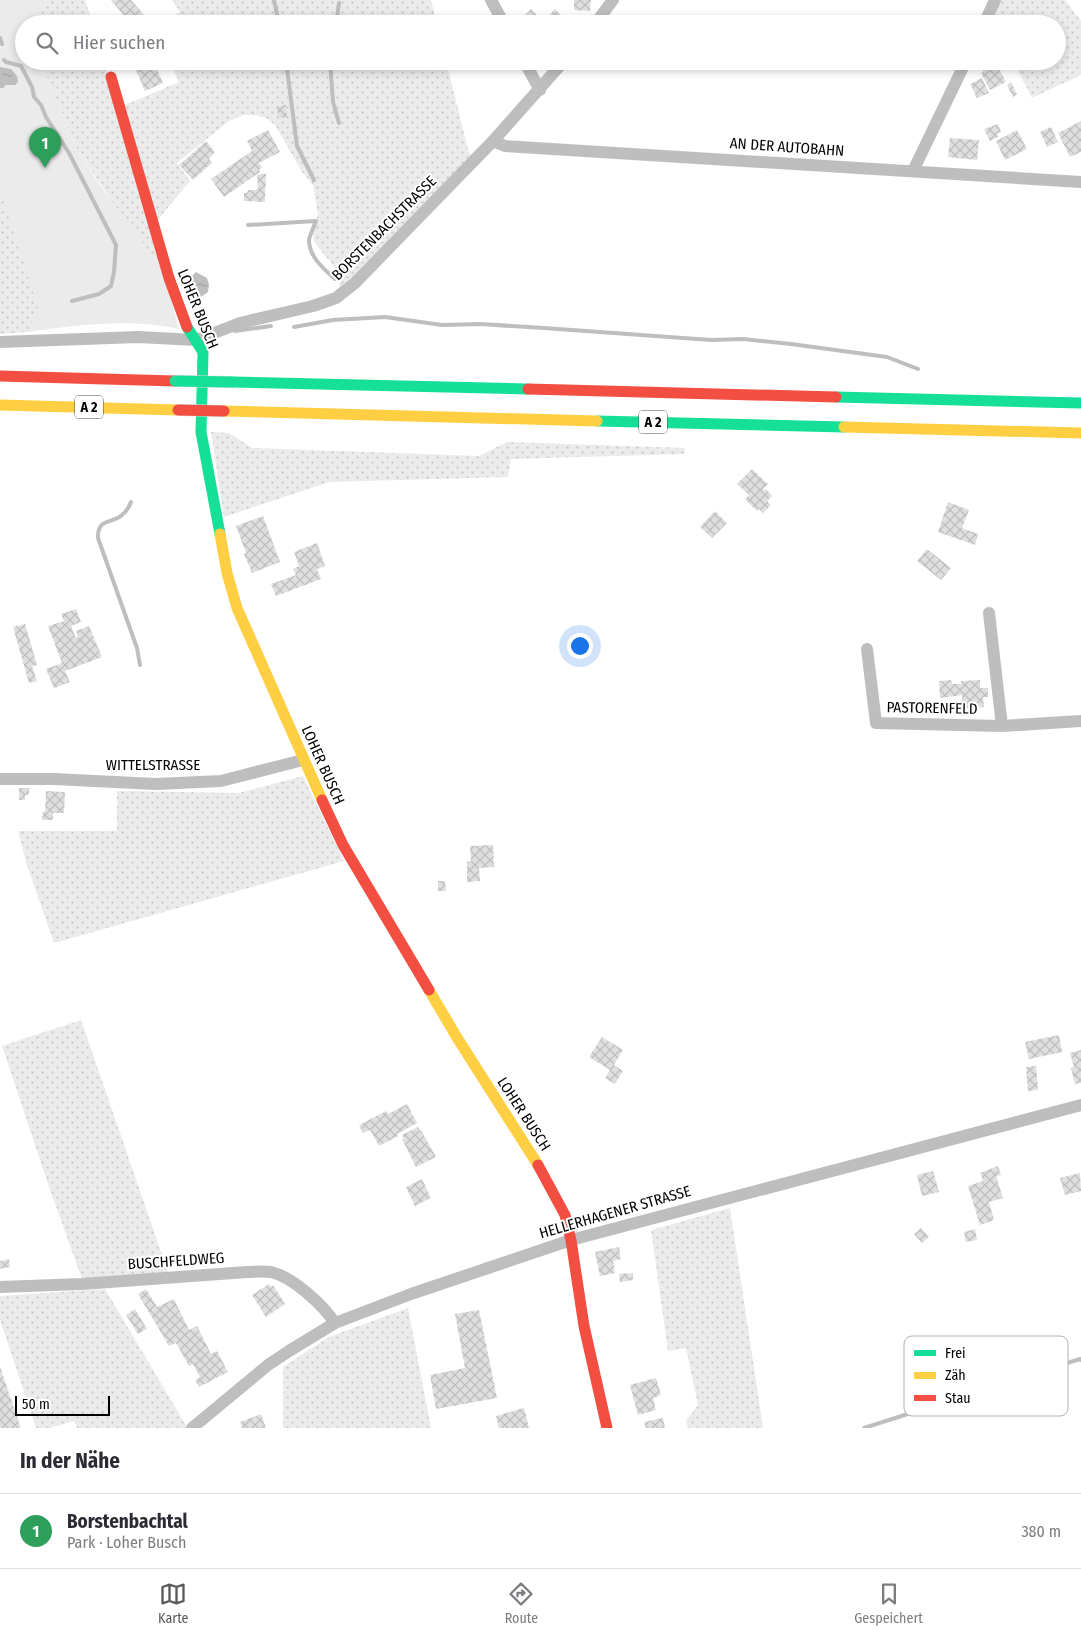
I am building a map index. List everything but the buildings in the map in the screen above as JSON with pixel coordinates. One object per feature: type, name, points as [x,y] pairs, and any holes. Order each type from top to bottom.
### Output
[{"type":"main road","name":"LOHER BUSCH","points":[[111,77],[168,278],[188,331],[203,352],[201,432],[227,574],[238,608],[303,760],[343,845],[456,1036],[539,1166],[565,1215],[571,1240],[584,1326],[607,1428]]},
{"type":"main road","name":"A 2","points":[[0,376],[1081,403]]},
{"type":"main road","name":"A 2","points":[[0,405],[1081,433]]},
{"type":"street","points":[[491,0],[499,15]]},
{"type":"street","points":[[602,15],[613,0]]},
{"type":"street","points":[[988,15],[996,0]]},
{"type":"street","points":[[529,70],[540,90]]},
{"type":"street","name":"BORSTENBACHSTRASSE","points":[[0,342],[138,337],[196,340],[240,322],[313,306],[336,298],[355,283],[493,140],[557,70]]},
{"type":"street","points":[[913,171],[962,70]]},
{"type":"street","name":"AN DER AUTOBAHN","points":[[493,140],[505,146],[1081,182]]},
{"type":"street","name":"PASTORENFELD","points":[[989,613],[1002,726]]},
{"type":"street","name":"PASTORENFELD","points":[[867,649],[876,723],[1002,726],[1081,721]]},
{"type":"street","name":"WITTELSTRASSE","points":[[0,779],[54,779],[156,784],[221,781],[303,760]]},
{"type":"street","name":"HELLERHAGENER STRASSE","points":[[192,1428],[268,1365],[336,1323],[411,1294],[571,1240],[1081,1105]]},
{"type":"street","name":"BUSCHFELDWEG","points":[[0,1287],[82,1284],[247,1272],[271,1272],[299,1287],[328,1313],[336,1323]]},
{"type":"shaded area","points":[[0,0],[46,0],[39,15],[15,15],[15,70],[44,70],[77,149],[101,187],[152,255],[167,285],[179,329],[122,323],[85,325],[28,332],[38,307],[0,190]]},
{"type":"shaded area","points":[[46,0],[85,0],[90,15],[39,15]]},
{"type":"shaded area","points":[[172,0],[431,0],[435,15],[174,15],[180,12]]},
{"type":"shaded area","points":[[993,0],[1065,0],[1081,21],[1081,75],[1032,98],[1018,70],[1066,70],[1066,15],[990,15],[988,10]]},
{"type":"shaded area","points":[[44,70],[107,70],[118,108],[179,82],[174,70],[448,70],[469,153],[480,160],[340,293],[335,269],[314,241],[313,235],[318,214],[313,185],[302,172],[275,125],[266,118],[255,115],[243,115],[229,121],[177,163],[190,181],[151,228],[167,285],[77,149]]},
{"type":"shaded area","points":[[0,120],[99,256],[28,332],[0,334]]},
{"type":"shaded area","points":[[211,432],[229,433],[252,448],[479,456],[507,442],[685,448],[684,454],[511,459],[508,477],[329,482],[224,517]]},
{"type":"shaded area","points":[[303,776],[344,861],[54,943],[26,862],[18,831],[117,831],[117,791],[239,793]]},
{"type":"shaded area","points":[[81,1020],[168,1272],[82,1279],[47,1181],[2,1046]]},
{"type":"shaded area","points":[[730,1208],[763,1428],[688,1428],[686,1421],[698,1405],[686,1348],[668,1351],[651,1230]]},
{"type":"shaded area","points":[[105,1289],[186,1428],[77,1428],[74,1421],[50,1428],[36,1428],[0,1320],[0,1296]]},
{"type":"shaded area","points":[[408,1308],[431,1428],[283,1428],[283,1367],[329,1337]]},
{"type":"water","points":[[0,67],[11,69],[17,76],[18,82],[15,85],[6,85],[0,88]]},
{"type":"water","points":[[196,272],[207,278],[209,285],[208,292],[201,297],[195,294],[190,284],[192,276]]},
{"type":"waterway","points":[[274,0],[277,15]]},
{"type":"waterway","points":[[337,15],[339,3]]},
{"type":"waterway","points":[[0,38],[2,44]]},
{"type":"waterway","points":[[4,60],[15,64]]},
{"type":"waterway","points":[[23,70],[32,87],[34,97],[41,105],[46,117],[69,153],[116,245],[111,286],[99,294],[72,301]]},
{"type":"waterway","points":[[287,70],[297,146],[314,180]]},
{"type":"waterway","points":[[331,70],[333,102],[339,123]]},
{"type":"waterway","points":[[248,225],[316,221],[310,235],[310,246],[314,257],[335,279]]},
{"type":"waterway","points":[[294,327],[333,320],[385,317],[442,325],[480,324],[711,340],[743,339],[887,357],[918,369]]},
{"type":"waterway","points":[[235,331],[271,326]]},
{"type":"waterway","points":[[131,502],[122,515],[106,522],[100,527],[98,538],[137,648],[140,665]]},
{"type":"waterway","points":[[1068,1363],[1081,1360]]},
{"type":"waterway","points":[[864,1428],[904,1415]]},
{"type":"traffic: fast","points":[[187,327],[203,352],[201,432],[220,534]]},
{"type":"traffic: fast","points":[[175,381],[232,382]]},
{"type":"traffic: fast","points":[[232,382],[528,389]]},
{"type":"traffic: fast","points":[[836,397],[1081,403]]},
{"type":"traffic: fast","points":[[597,421],[844,427]]},
{"type":"traffic: slow","points":[[0,405],[178,410]]},
{"type":"traffic: slow","points":[[224,411],[597,421]]},
{"type":"traffic: slow","points":[[844,427],[1081,433]]},
{"type":"traffic: slow","points":[[220,534],[227,573],[237,608],[322,800]]},
{"type":"traffic: slow","points":[[429,990],[538,1165]]},
{"type":"traffic: jam","points":[[111,77],[169,278],[187,327]]},
{"type":"traffic: jam","points":[[0,376],[175,381]]},
{"type":"traffic: jam","points":[[528,389],[836,397]]},
{"type":"traffic: jam","points":[[178,410],[224,411]]},
{"type":"traffic: jam","points":[[322,800],[343,845],[429,990]]},
{"type":"traffic: jam","points":[[538,1165],[565,1215],[571,1240],[584,1326],[607,1428]]},
{"type":"place","name":"Borstenbachtal","points":[[45,168]]}]
